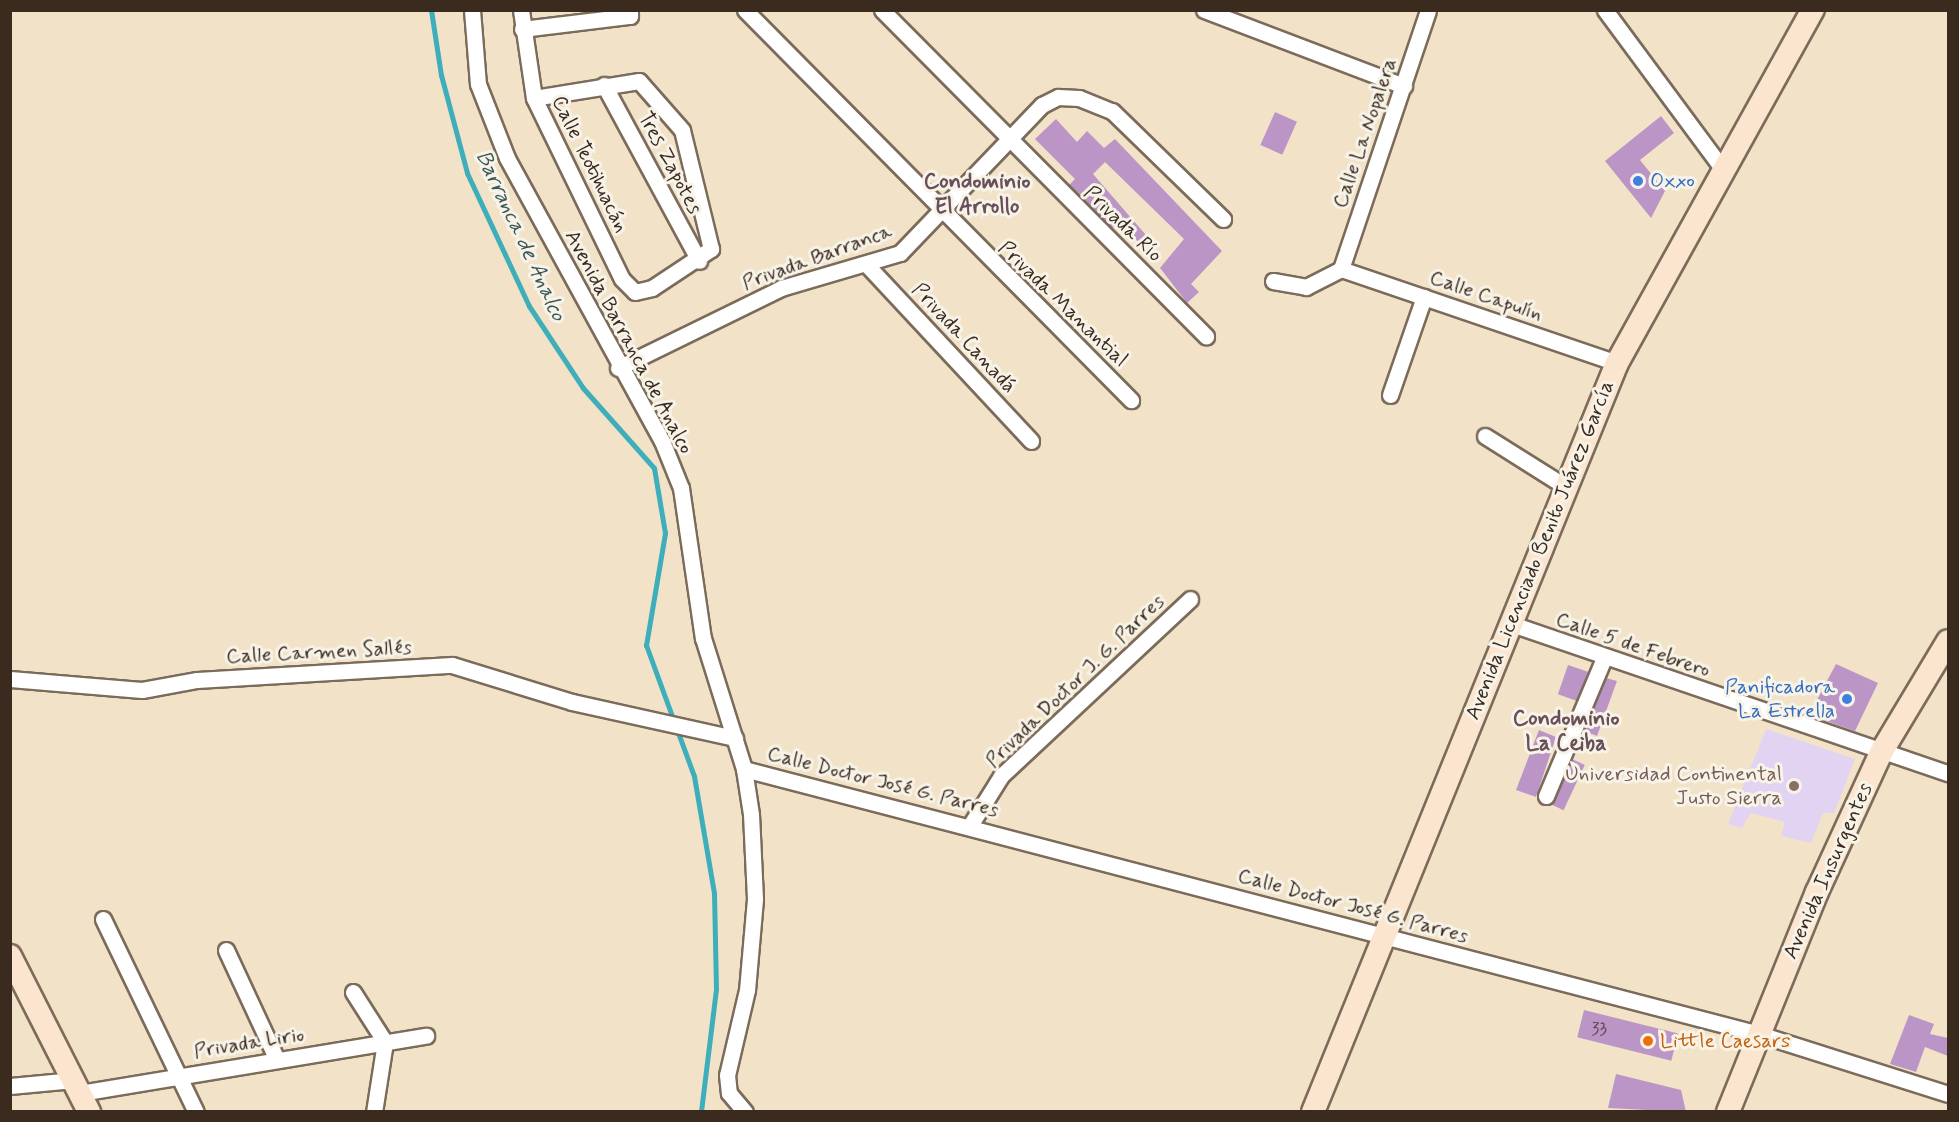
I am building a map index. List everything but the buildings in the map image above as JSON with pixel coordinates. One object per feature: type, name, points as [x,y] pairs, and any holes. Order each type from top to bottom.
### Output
[{"type":"main road","name":"Avenida Licenciado Benito Juárez García","points":[[1313,1112],[1509,623],[1617,363],[1721,167],[1813,10]]},
{"type":"main road","name":"Avenida Insurgentes","points":[[1728,1112],[1759,1034],[1882,752],[1948,641]]},
{"type":"main road","points":[[10,956],[81,1095]]},
{"type":"street","name":"Avenida Barranca de Analco","points":[[472,10],[478,84],[507,158],[618,368],[662,441],[681,488],[703,638],[744,769],[755,899],[747,990],[727,1075],[729,1093],[745,1112]]},
{"type":"street","name":"Calle Teotihuacán","points":[[521,10],[534,98],[622,279],[635,292],[699,261]]},
{"type":"street","name":"Privada Manantial","points":[[745,10],[939,212],[1131,400]]},
{"type":"street","name":"Privada Río","points":[[882,10],[1010,143],[1206,336]]},
{"type":"street","points":[[1204,10],[1404,86]]},
{"type":"street","name":"Calle La Nopalera","points":[[1341,269],[1428,10]]},
{"type":"street","points":[[1605,10],[1721,167]]},
{"type":"street","points":[[522,29],[630,13]]},
{"type":"street","points":[[534,98],[639,81],[682,130],[711,236],[711,249],[699,261]]},
{"type":"street","name":"Tres Zapotes","points":[[604,85],[699,261]]},
{"type":"street","name":"Privada Barranca","points":[[618,368],[781,288],[900,253],[1010,143],[1042,105],[1058,97],[1079,98],[1112,111],[1223,219]]},
{"type":"street","name":"Privada Canadá","points":[[866,264],[1031,441]]},
{"type":"street","points":[[1273,281],[1306,287],[1341,269]]},
{"type":"street","name":"Calle Capulín","points":[[1341,269],[1617,363]]},
{"type":"street","points":[[1390,394],[1424,297]]},
{"type":"street","points":[[1485,436],[1566,488]]},
{"type":"street","name":"Privada Doctor J. G. Parres","points":[[971,824],[1001,776],[1190,599]]},
{"type":"street","name":"Calle 5 de Febrero","points":[[1509,623],[1604,658],[1948,773]]},
{"type":"street","points":[[1546,796],[1604,658]]},
{"type":"street","name":"Calle Carmen Sallés","points":[[10,679],[142,690],[197,680],[452,665],[624,712],[735,738]]},
{"type":"street","name":"Calle Doctor José G. Parres","points":[[744,769],[971,824],[1382,936],[1759,1034],[1948,1094]]},
{"type":"street","points":[[103,919],[196,1112]]},
{"type":"street","points":[[226,950],[278,1060]]},
{"type":"street","points":[[353,992],[385,1042],[374,1112]]},
{"type":"street","name":"Privada Lirio","points":[[10,1086],[81,1095],[179,1076],[426,1035]]},
{"type":"shaded area","name":"Universidad Continental Justo Sierra","points":[[1766,729],[1855,759],[1834,813],[1823,813],[1811,843],[1781,836],[1785,822],[1751,813],[1742,828],[1728,824]]},
{"type":"waterway","name":"Barranca de Analco","points":[[431,10],[441,75],[467,173],[529,306],[583,388],[654,468],[665,533],[646,645],[694,776],[714,893],[716,989],[701,1112]]},
{"type":"place","name":"Oxxo","points":[[1638,181]]},
{"type":"place","name":"Panificadora La Estrella","points":[[1847,699]]},
{"type":"place","name":"Universidad Continental Justo Sierra","points":[[1794,786]]},
{"type":"place","name":"Little Caesars","points":[[1648,1041]]},
{"type":"district","name":"Condominio El Arrollo","points":[[977,194]]},
{"type":"district","name":"Condominio La Ceiba","points":[[1566,732]]}]
